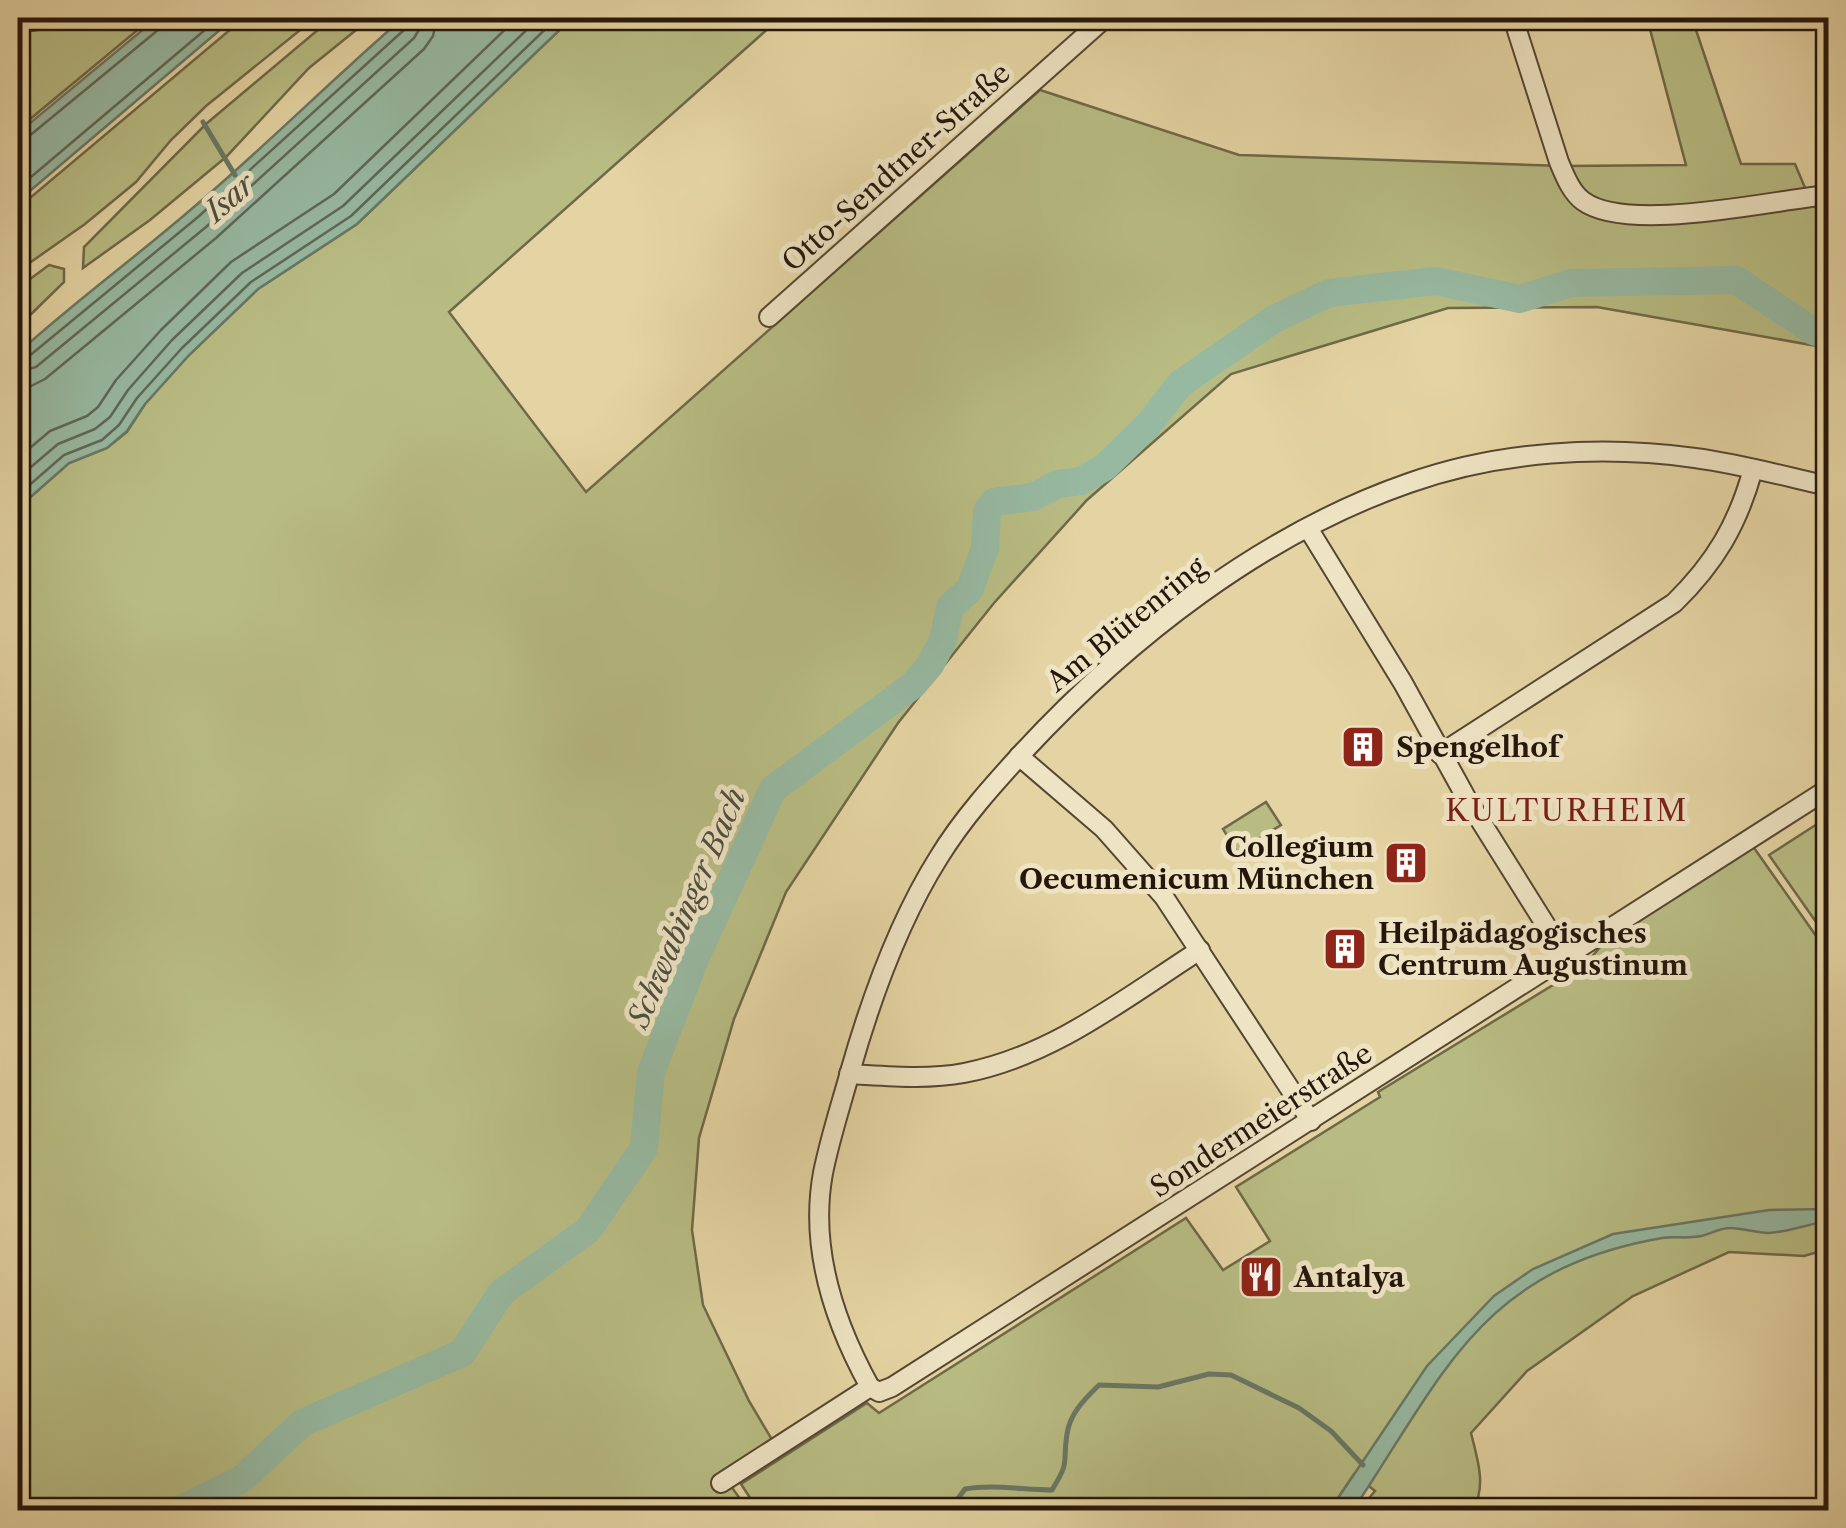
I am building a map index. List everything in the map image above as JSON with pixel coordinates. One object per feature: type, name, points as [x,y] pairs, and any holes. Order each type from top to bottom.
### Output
[{"type":"street","points":[[18,22],[56,18]]},
{"type":"street","name":"Otto-Sendtner-Straße","points":[[770,317],[1104,18]]},
{"type":"street","points":[[1513,18],[1559,162],[1582,201],[1606,212],[1633,215],[1828,195]]},
{"type":"street","name":"Am Blütenring","points":[[870,1388],[839,1326],[820,1241],[822,1178],[861,1032],[917,895],[960,824],[1078,694],[1176,611],[1308,528],[1409,483],[1474,466],[1540,456],[1644,453],[1697,458],[1828,486]]},
{"type":"street","points":[[1440,754],[1674,603],[1698,579],[1730,534],[1745,500],[1752,469]]},
{"type":"street","points":[[1308,528],[1566,959]]},
{"type":"street","points":[[1020,756],[1068,795],[1164,896],[1311,1121]]},
{"type":"street","name":"Sondermeierstraße","points":[[721,1483],[870,1388],[879,1392],[892,1387],[1828,789]]},
{"type":"street","points":[[849,1074],[960,1074],[1038,1052],[1200,950]]},
{"type":"shaded area","points":[[90,18],[152,18],[18,129],[18,55],[30,31]]},
{"type":"shaded area","points":[[244,18],[315,18],[206,106],[136,182],[18,271],[18,208]]},
{"type":"shaded area","points":[[332,18],[371,18],[309,68],[226,157],[150,220],[83,268],[84,247],[206,124]]},
{"type":"shaded area","points":[[572,18],[780,18],[449,312],[586,492],[1040,90],[1239,155],[1564,166],[1686,165],[1647,18],[1692,18],[1741,164],[1795,164],[1811,202],[1828,201],[1828,348],[1597,307],[1448,308],[1231,374],[1087,500],[994,603],[898,723],[786,892],[734,1019],[699,1138],[692,1230],[703,1305],[749,1401],[774,1443],[728,1482],[748,1510],[18,1510],[18,508],[69,463],[107,448],[127,432],[145,404],[189,355],[258,289],[357,224]]},
{"type":"shaded area","points":[[49,265],[64,269],[64,282],[20,325],[25,347],[18,353],[18,288]]},
{"type":"shaded area","points":[[1266,802],[1281,825],[1237,852],[1223,829]]},
{"type":"shaded area","points":[[1828,817],[1828,939],[1769,855]]},
{"type":"shaded area","points":[[1752,845],[1828,953],[1828,1249],[1804,1256],[1729,1252],[1633,1296],[1527,1371],[1471,1433],[1480,1481],[1473,1510],[1359,1510],[1375,1491],[1354,1474],[1330,1510],[758,1510],[741,1484],[867,1403],[879,1413],[1186,1218],[1223,1270],[1270,1241],[1236,1187],[1380,1097],[1378,1092],[1584,966],[1607,939]]},
{"type":"water","points":[[157,18],[234,18],[18,201],[18,133]]},
{"type":"water","name":"Isar","points":[[403,18],[572,18],[357,224],[258,289],[189,355],[145,404],[127,431],[107,448],[69,463],[18,508],[18,353],[167,230]]},
{"type":"water","points":[[1828,1209],[1828,1221],[1776,1232],[1730,1228],[1696,1237],[1662,1238],[1600,1253],[1550,1275],[1509,1302],[1474,1335],[1443,1372],[1353,1510],[1330,1510],[1427,1366],[1494,1296],[1533,1269],[1613,1234],[1769,1210]]},
{"type":"waterway","name":"Isar","points":[[203,122],[235,175]]},
{"type":"waterway","name":"Schwabinger Bach","points":[[179,1510],[242,1479],[302,1423],[462,1353],[501,1293],[588,1230],[644,1148],[651,1072],[695,959],[773,789],[913,685],[930,665],[943,640],[950,607],[970,589],[985,548],[987,511],[994,502],[1033,497],[1058,484],[1081,481],[1105,467],[1148,425],[1180,384],[1274,319],[1329,293],[1436,281],[1520,299],[1571,283],[1736,280],[1813,331],[1828,336]]},
{"type":"waterway","points":[[959,1510],[956,1501],[965,1489],[1052,1490],[1064,1467],[1071,1419],[1099,1385],[1158,1387],[1209,1374],[1231,1375],[1299,1408],[1331,1431],[1363,1465]]},
{"type":"place","name":"Spengelhof","points":[[1363,747]]},
{"type":"place","name":"Collegium Oecumenicum München","points":[[1406,863]]},
{"type":"place","name":"Heilpädagogisches Centrum Augustinum","points":[[1345,949]]},
{"type":"place","name":"Antalya","points":[[1261,1277]]},
{"type":"district","name":"KULTURHEIM","points":[[1567,811]]}]
